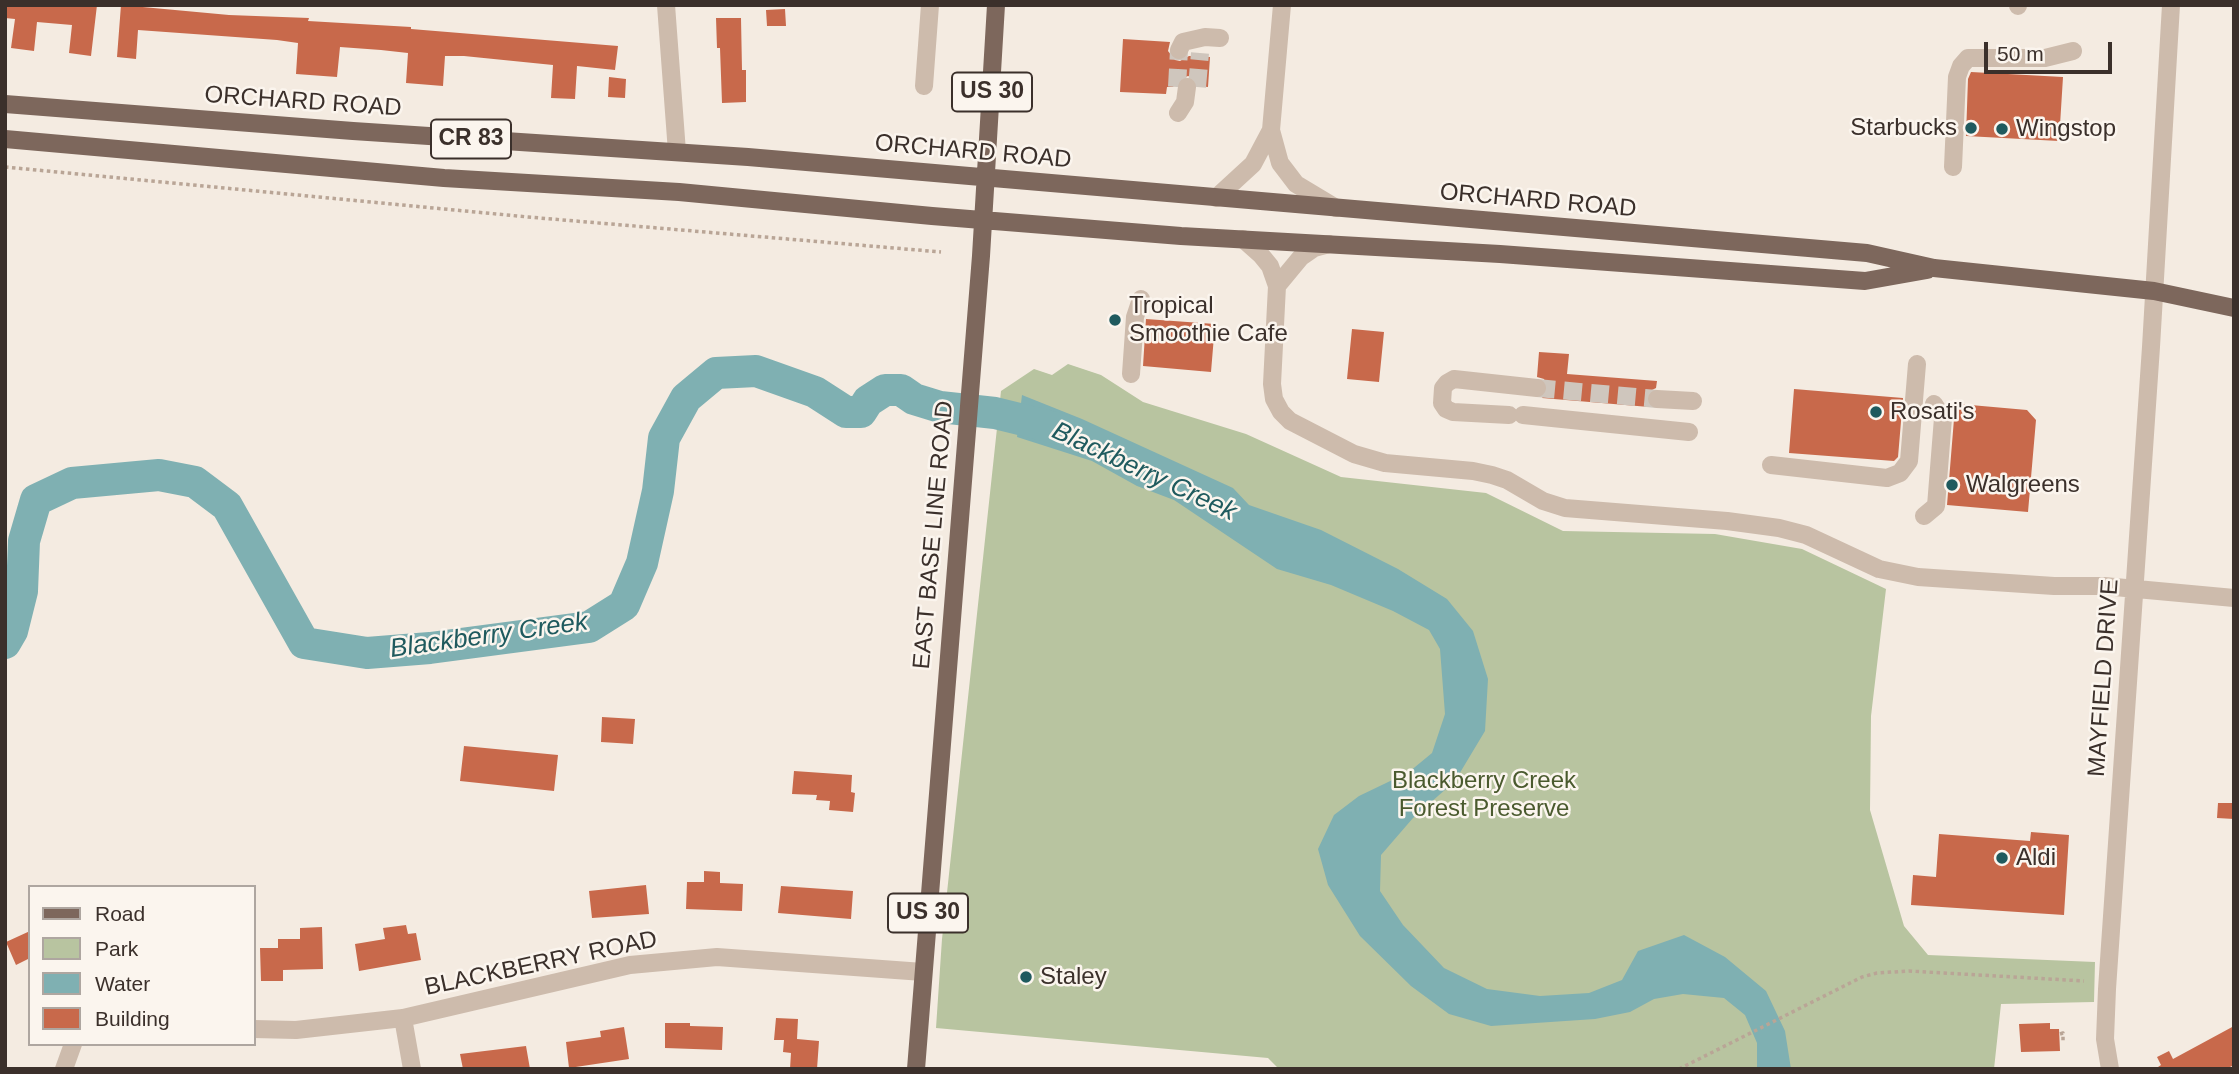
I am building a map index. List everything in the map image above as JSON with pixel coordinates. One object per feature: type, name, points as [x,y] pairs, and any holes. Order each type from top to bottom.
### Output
[{"type":"main road","name":"EAST BASE LINE ROAD","points":[[916,1069],[984,220],[996,5]]},
{"type":"main road","name":"ORCHARD ROAD","points":[[5,104],[677,152],[1867,253],[1934,268],[2154,291],[2234,309]]},
{"type":"main road","name":"ORCHARD ROAD","points":[[5,139],[444,178],[679,192],[984,220],[1243,239],[1513,254],[1865,281],[1934,268]]},
{"type":"street","points":[[666,5],[677,152]]},
{"type":"street","points":[[924,86],[930,5]]},
{"type":"street","points":[[1282,5],[1271,130],[1280,163],[1296,184],[1336,208]]},
{"type":"street","name":"MAYFIELD DRIVE","points":[[2110,1069],[2105,1039],[2107,989],[2171,5]]},
{"type":"street","points":[[1192,47],[1220,38]]},
{"type":"street","points":[[1953,167],[1958,77],[1961,66],[1968,58],[2045,58],[2073,51]]},
{"type":"street","points":[[1178,113],[1175,102],[1187,87]]},
{"type":"street","points":[[1216,198],[1253,164],[1271,130]]},
{"type":"street","points":[[1243,239],[1269,266],[1277,286],[1272,384],[1274,399],[1280,412],[1290,421],[1354,454],[1385,463],[1492,475],[1507,480],[1544,501],[1565,508],[1727,521],[1779,528],[1805,535],[1879,569],[1918,577],[2053,586],[2104,586],[2234,598]]},
{"type":"street","points":[[1277,286],[1301,257],[1314,248],[1329,244]]},
{"type":"street","points":[[1131,374],[1135,317],[1141,299]]},
{"type":"street","points":[[1771,465],[1887,478],[1900,472],[1909,461],[1917,364]]},
{"type":"street","points":[[1537,388],[1454,379],[1443,388],[1442,403],[1446,409],[1453,412],[1516,415],[1689,432]]},
{"type":"street","points":[[1657,399],[1693,401]]},
{"type":"street","points":[[1924,516],[1936,506],[1943,418],[1934,404]]},
{"type":"street","name":"BLACKBERRY ROAD","points":[[256,1029],[296,1030],[403,1018],[630,965],[717,957],[923,972]]},
{"type":"street","points":[[403,1018],[412,1069]]},
{"type":"street","points":[[64,1069],[72,1046]]},
{"type":"path","points":[[5,167],[515,216],[941,253]]},
{"type":"path","points":[[1679,1069],[1862,977],[1892,972],[2084,981]]},
{"type":"path","points":[[2060,1034],[2063,1033],[2063,1043]]},
{"type":"green space","name":"Blackberry Creek Forest Preserve","points":[[1068,364],[1101,375],[1143,402],[1246,434],[1341,477],[1486,493],[1563,531],[1715,534],[1802,549],[1886,589],[1871,716],[1870,810],[1904,926],[1928,955],[2095,962],[2094,1002],[2001,1004],[1994,1069],[1279,1069],[1268,1058],[936,1028],[942,939],[1001,391],[1034,369],[1052,375]]},
{"type":"water","points":[[1022,395],[1082,419],[1233,488],[1249,505],[1321,530],[1398,569],[1447,599],[1473,631],[1488,679],[1485,731],[1455,781],[1413,818],[1381,855],[1380,891],[1403,925],[1444,968],[1487,989],[1540,996],[1589,993],[1622,980],[1638,951],[1684,935],[1725,957],[1766,991],[1785,1031],[1791,1069],[1757,1069],[1757,1043],[1745,1015],[1724,998],[1683,994],[1654,999],[1630,1012],[1595,1019],[1491,1026],[1449,1014],[1411,986],[1360,936],[1328,885],[1318,849],[1334,815],[1359,796],[1409,772],[1432,753],[1445,714],[1440,649],[1429,630],[1393,611],[1331,585],[1277,569],[1174,500],[1137,486],[1092,461],[1017,437]]},
{"type":"building","points":[[5,5],[97,5],[91,56],[69,53],[72,25],[37,22],[34,51],[11,48],[15,19],[5,18]]},
{"type":"building","points":[[121,5],[229,15],[309,18],[308,21],[411,27],[618,46],[615,70],[577,66],[575,99],[551,98],[553,65],[464,56],[445,56],[443,86],[406,83],[408,53],[381,50],[340,47],[337,77],[296,74],[298,43],[277,40],[138,30],[136,59],[117,57]]},
{"type":"building","points":[[785,9],[786,26],[767,26],[766,10]]},
{"type":"building","points":[[716,18],[741,18],[746,102],[722,103]]},
{"type":"building","points":[[1123,39],[1170,42],[1168,51],[1175,60],[1180,61],[1189,56],[1210,57],[1208,87],[1198,86],[1194,78],[1188,76],[1178,80],[1173,87],[1167,87],[1166,94],[1120,92]]},
{"type":"building","points":[[1971,72],[2063,77],[2059,141],[1966,136],[1968,79]]},
{"type":"building","points":[[609,77],[626,79],[625,98],[608,97]]},
{"type":"building","points":[[1146,319],[1215,324],[1211,372],[1143,366]]},
{"type":"building","points":[[1352,329],[1384,332],[1379,382],[1347,379]]},
{"type":"building","points":[[1539,352],[1569,354],[1567,374],[1657,381],[1656,388],[1648,392],[1646,398],[1649,407],[1542,398],[1548,389],[1544,379],[1537,377]]},
{"type":"building","points":[[1794,389],[1903,398],[1898,457],[1894,461],[1789,453]]},
{"type":"building","name":"Walgreens","points":[[1948,403],[2027,410],[2036,420],[2028,512],[1947,505],[1954,419]]},
{"type":"building","points":[[602,717],[635,719],[633,744],[601,742]]},
{"type":"building","points":[[464,746],[558,755],[554,791],[460,781]]},
{"type":"building","points":[[794,771],[852,775],[851,792],[855,793],[853,812],[829,810],[830,801],[816,800],[817,795],[792,794]]},
{"type":"building","points":[[2218,803],[2234,803],[2234,819],[2217,818]]},
{"type":"building","name":"Aldi","points":[[2031,832],[2069,835],[2064,915],[1911,905],[1913,875],[1936,877],[1939,834],[2030,841]]},
{"type":"building","points":[[704,871],[720,872],[720,883],[743,884],[742,911],[686,909],[687,882],[704,882]]},
{"type":"building","points":[[646,885],[649,914],[592,918],[589,891]]},
{"type":"building","points":[[781,886],[853,891],[851,919],[778,913]]},
{"type":"building","points":[[406,925],[408,934],[416,933],[421,960],[359,971],[355,944],[385,939],[383,928]]},
{"type":"building","points":[[322,927],[323,969],[283,970],[283,981],[261,981],[260,948],[278,948],[278,939],[300,939],[300,928]]},
{"type":"building","points":[[28,932],[28,959],[16,965],[6,942]]},
{"type":"building","points":[[776,1018],[798,1019],[797,1039],[819,1041],[817,1069],[790,1069],[791,1053],[783,1052],[784,1040],[774,1040]]},
{"type":"building","points":[[665,1023],[723,1027],[722,1050],[665,1048]]},
{"type":"building","points":[[2050,1023],[2050,1029],[2059,1029],[2060,1051],[2021,1052],[2019,1024]]},
{"type":"building","points":[[2234,1026],[2234,1065],[2226,1069],[2155,1069],[2161,1065],[2157,1057],[2169,1051],[2173,1059]]},
{"type":"building","points":[[624,1027],[629,1059],[569,1068],[566,1042],[601,1037],[600,1031]]},
{"type":"building","points":[[526,1046],[530,1069],[463,1069],[460,1054]]},
{"type":"waterway","name":"Blackberry Creek","points":[[5,643],[12,631],[22,591],[24,541],[36,500],[72,483],[159,475],[195,482],[227,506],[304,643],[367,653],[430,648],[589,627],[624,605],[642,563],[658,491],[664,438],[686,398],[716,373],[756,371],[815,392],[846,412],[861,412],[868,401],[885,390],[901,390],[914,399],[940,407],[995,413],[1060,429]]},
{"type":"tunnel","points":[[1177,87],[1179,50]]},
{"type":"tunnel","points":[[1197,87],[1200,53]]},
{"type":"tunnel","points":[[1537,388],[1657,399]]},
{"type":"place","name":"Starbucks","points":[[1971,128]]},
{"type":"place","name":"Wingstop","points":[[2002,129]]},
{"type":"place","name":"Tropical Smoothie Cafe","points":[[1115,320]]},
{"type":"place","name":"Rosati's","points":[[1876,412]]},
{"type":"place","name":"Walgreens","points":[[1952,485]]},
{"type":"place","name":"Aldi","points":[[2002,858]]},
{"type":"place","name":"Staley","points":[[1026,977]]}]
